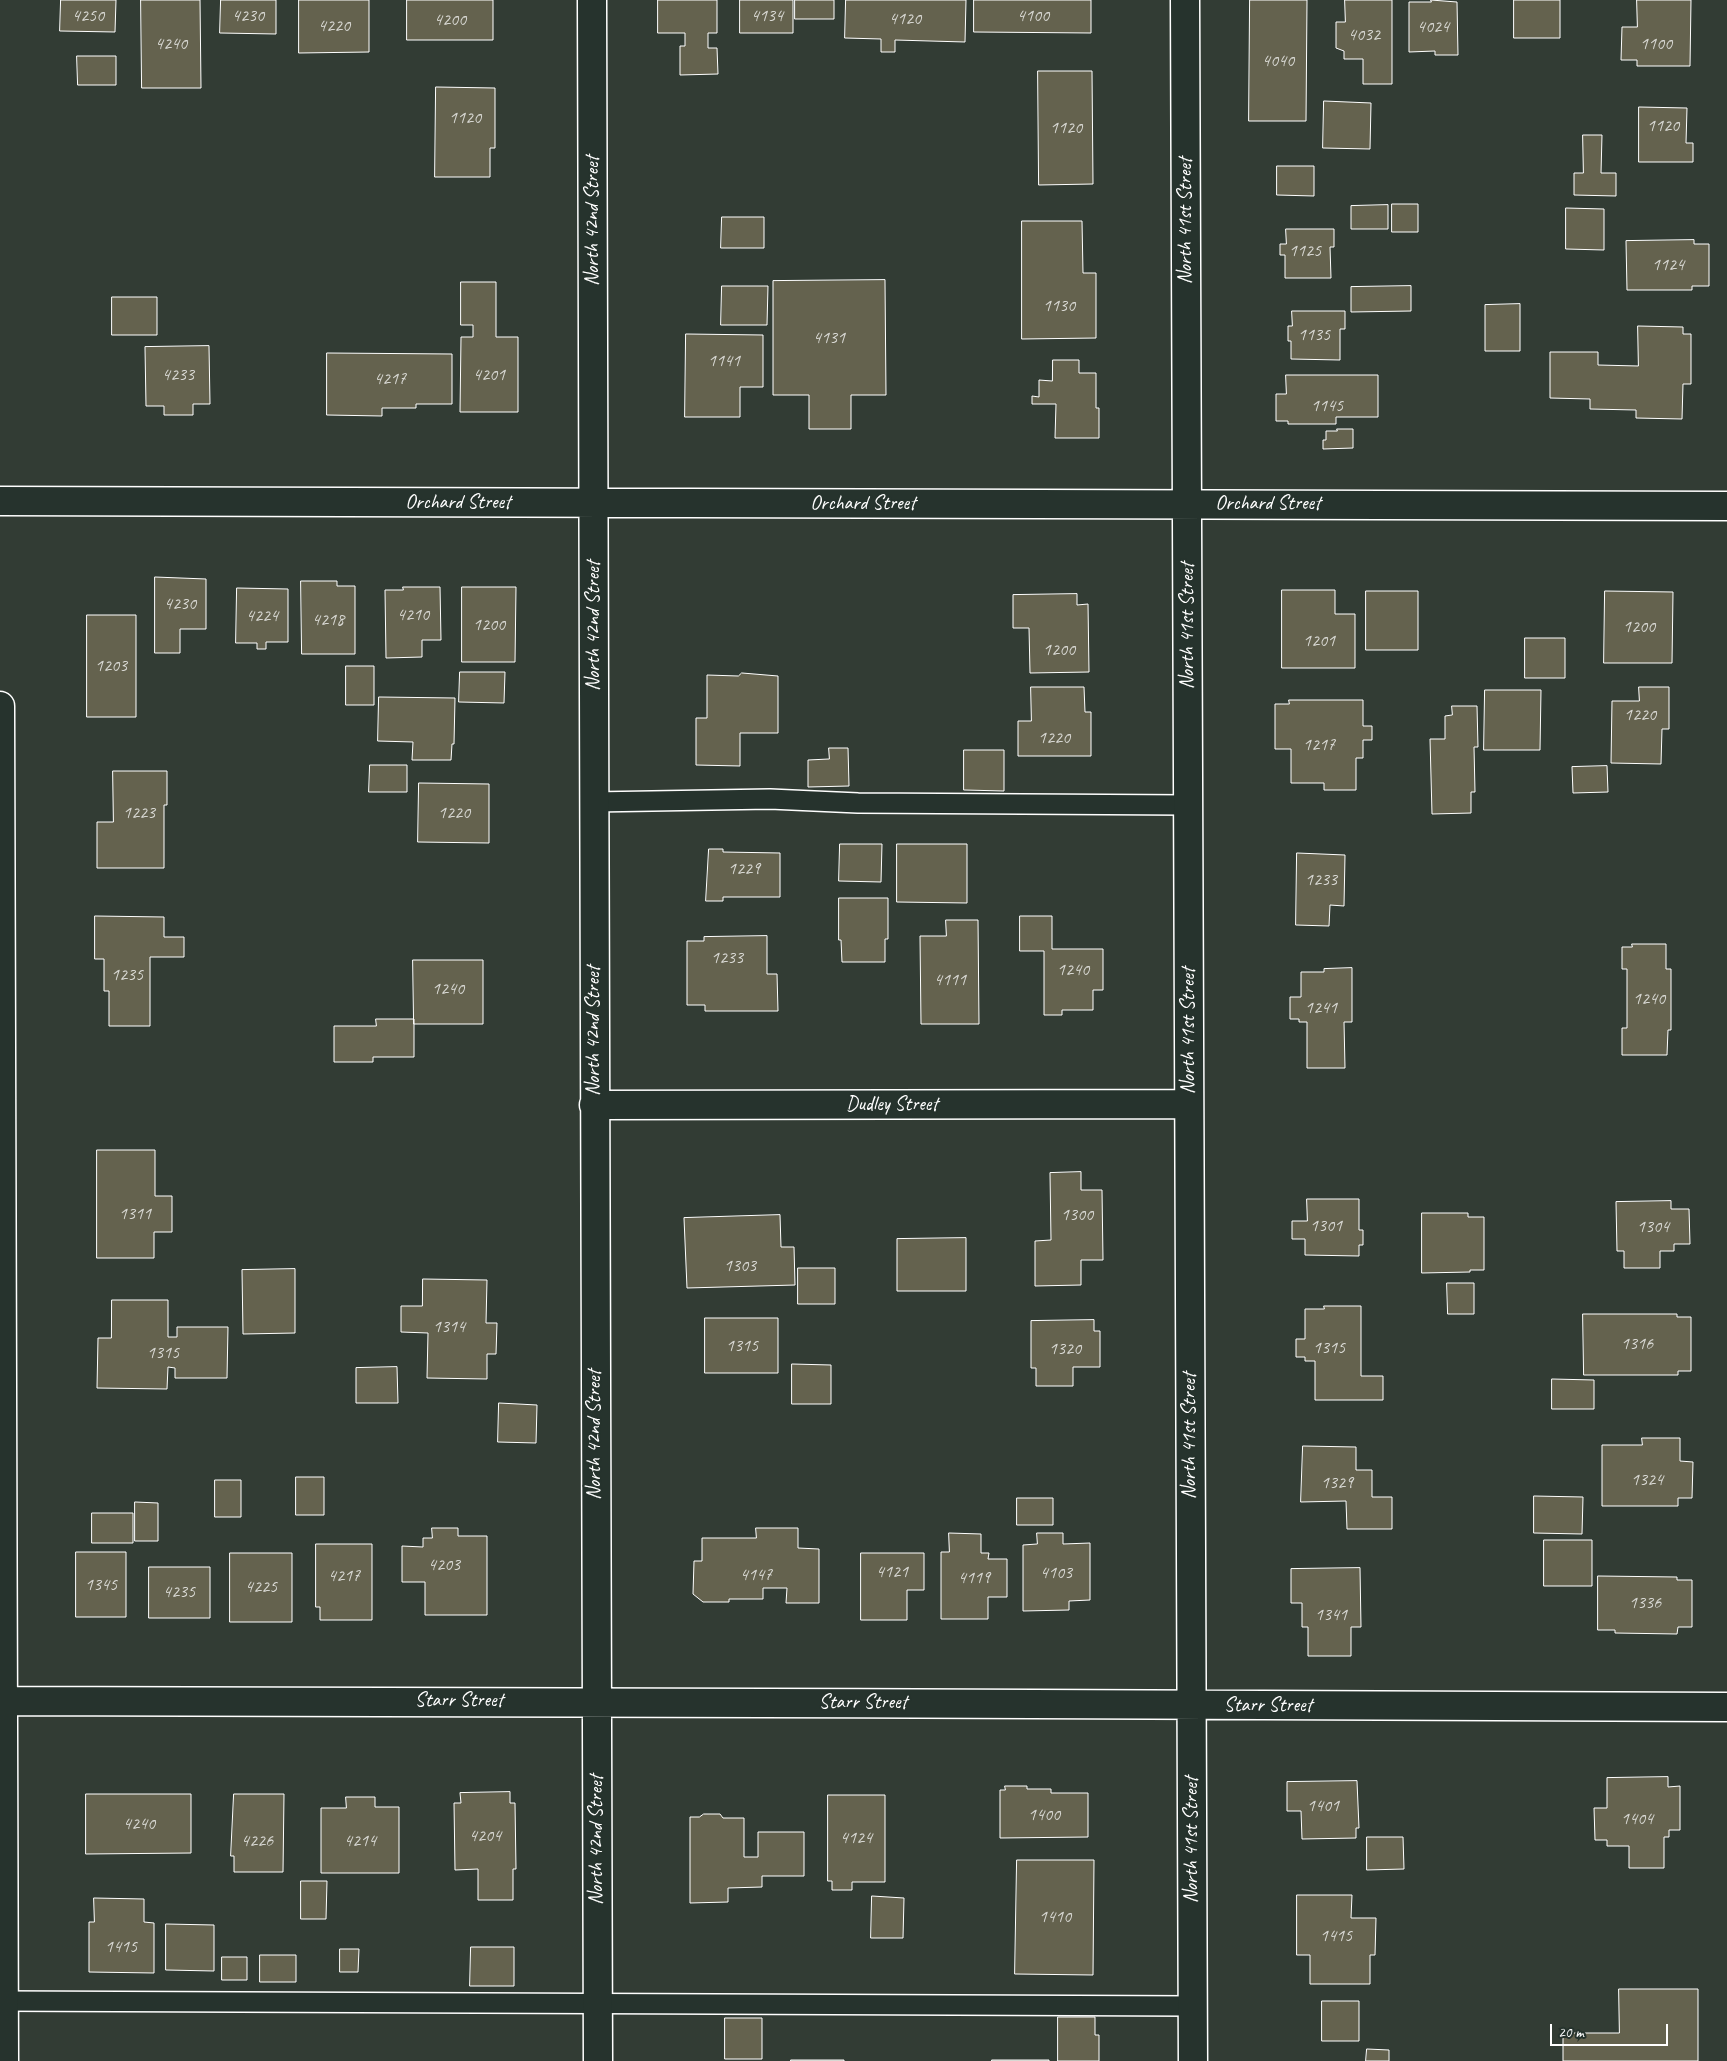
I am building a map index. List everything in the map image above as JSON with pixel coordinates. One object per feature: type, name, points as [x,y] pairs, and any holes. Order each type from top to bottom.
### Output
[{"type":"street","name":"North 42nd Street","points":[[592,0],[598,2061]]},
{"type":"street","name":"North 41st Street","points":[[1185,0],[1188,504],[1190,1706],[1193,2061]]},
{"type":"street","name":"Orchard Street","points":[[0,501],[1727,506]]},
{"type":"street","points":[[0,706],[1,1701],[4,2061]]},
{"type":"street","name":"Dudley Street","points":[[594,1105],[1189,1104]]},
{"type":"street","name":"Starr Street","points":[[1,1701],[596,1701],[1190,1706],[1727,1707]]},
{"type":"lane","points":[[593,802],[770,799],[858,803],[1188,805]]},
{"type":"lane","points":[[2,2001],[598,2002],[1193,2006]]},
{"type":"building","points":[[61,0],[116,0],[115,32],[60,31]]},
{"type":"building","points":[[141,0],[200,0],[201,88],[142,88]]},
{"type":"building","points":[[221,0],[276,0],[276,34],[220,33]]},
{"type":"building","points":[[299,0],[369,0],[369,52],[299,53]]},
{"type":"building","points":[[407,0],[493,0],[493,40],[407,40]]},
{"type":"building","points":[[658,0],[717,0],[717,33],[708,33],[708,48],[717,48],[718,74],[680,75],[680,46],[685,46],[685,33],[658,33]]},
{"type":"building","points":[[740,0],[793,0],[793,33],[740,33]]},
{"type":"building","points":[[795,0],[834,0],[834,19],[795,19]]},
{"type":"building","points":[[846,0],[966,0],[965,42],[895,40],[895,52],[881,52],[881,39],[845,38]]},
{"type":"building","points":[[974,0],[1091,0],[1091,33],[974,32]]},
{"type":"building","points":[[1250,0],[1307,0],[1306,121],[1249,121]]},
{"type":"building","points":[[1345,0],[1392,0],[1392,84],[1363,84],[1363,59],[1344,59],[1344,51],[1336,48],[1336,22],[1345,22]]},
{"type":"building","points":[[1431,0],[1457,2],[1458,55],[1435,55],[1435,51],[1409,52],[1409,2],[1431,2]]},
{"type":"building","points":[[1514,0],[1560,0],[1560,38],[1514,38]]},
{"type":"building","points":[[1637,0],[1691,0],[1690,66],[1637,66],[1637,60],[1621,60],[1622,27],[1637,27]]},
{"type":"building","points":[[77,56],[116,56],[116,85],[78,85]]},
{"type":"building","points":[[1038,71],[1092,71],[1093,184],[1039,185]]},
{"type":"building","points":[[436,87],[495,88],[495,148],[490,148],[490,177],[435,177]]},
{"type":"building","points":[[1324,101],[1371,103],[1370,149],[1323,148]]},
{"type":"building","points":[[1639,107],[1687,108],[1686,143],[1693,143],[1693,162],[1639,162]]},
{"type":"building","points":[[1583,135],[1602,135],[1601,173],[1616,173],[1616,196],[1574,195],[1574,173],[1583,173]]},
{"type":"building","points":[[1277,166],[1314,166],[1314,196],[1277,195]]},
{"type":"building","points":[[1392,204],[1418,204],[1418,232],[1392,232]]},
{"type":"building","points":[[1388,205],[1388,229],[1351,229],[1351,206]]},
{"type":"building","points":[[1566,208],[1604,209],[1604,250],[1566,249]]},
{"type":"building","points":[[722,217],[764,217],[764,248],[721,248]]},
{"type":"building","points":[[1022,221],[1082,221],[1083,273],[1096,273],[1096,338],[1022,339]]},
{"type":"building","points":[[1286,229],[1334,229],[1334,247],[1330,247],[1331,278],[1285,278],[1285,255],[1280,255],[1280,244],[1286,244]]},
{"type":"building","points":[[1694,240],[1694,244],[1709,244],[1709,286],[1692,286],[1692,290],[1627,290],[1626,241]]},
{"type":"building","points":[[885,280],[886,395],[851,395],[851,429],[809,429],[809,395],[773,395],[773,281]]},
{"type":"building","points":[[461,282],[496,282],[496,337],[518,337],[518,412],[460,412],[461,337],[473,337],[473,325],[461,325]]},
{"type":"building","points":[[722,286],[768,286],[767,325],[721,325]]},
{"type":"building","points":[[1411,286],[1411,311],[1351,312],[1351,287]]},
{"type":"building","points":[[112,297],[157,297],[157,335],[112,335]]},
{"type":"building","points":[[1520,304],[1520,351],[1485,351],[1485,305]]},
{"type":"building","points":[[1292,311],[1345,311],[1345,329],[1340,329],[1340,360],[1291,359],[1291,341],[1288,341],[1288,326],[1292,326]]},
{"type":"building","points":[[1638,326],[1683,327],[1683,334],[1691,334],[1691,384],[1683,384],[1682,419],[1636,418],[1636,410],[1590,409],[1590,399],[1550,398],[1550,352],[1598,352],[1598,365],[1638,366]]},
{"type":"building","points":[[686,334],[763,335],[763,387],[740,387],[740,417],[685,417]]},
{"type":"building","points":[[209,346],[210,404],[193,404],[193,415],[164,415],[164,406],[146,406],[145,347]]},
{"type":"building","points":[[327,353],[452,354],[452,404],[416,404],[416,408],[382,408],[382,416],[327,415]]},
{"type":"building","points":[[1053,360],[1079,360],[1079,373],[1096,373],[1096,408],[1099,408],[1099,438],[1055,438],[1056,404],[1032,404],[1032,396],[1039,397],[1039,380],[1052,381]]},
{"type":"building","points":[[1286,375],[1378,375],[1378,417],[1336,417],[1336,424],[1288,424],[1288,421],[1276,421],[1276,394],[1286,394]]},
{"type":"building","points":[[1337,429],[1353,429],[1353,448],[1323,449],[1326,431],[1337,431]]},
{"type":"building","points":[[155,577],[206,579],[206,629],[180,629],[180,653],[155,653]]},
{"type":"building","points":[[301,581],[337,581],[337,586],[355,586],[355,654],[302,654]]},
{"type":"building","points":[[403,587],[440,587],[441,640],[422,640],[422,657],[386,658],[385,590],[403,590]]},
{"type":"building","points":[[462,587],[516,587],[515,662],[462,662]]},
{"type":"building","points":[[237,588],[288,589],[288,642],[266,642],[266,649],[257,649],[257,643],[236,643]]},
{"type":"building","points":[[1282,590],[1335,590],[1335,614],[1355,614],[1355,668],[1282,668]]},
{"type":"building","points":[[1366,591],[1418,591],[1418,650],[1366,650]]},
{"type":"building","points":[[1605,591],[1673,592],[1672,663],[1604,663]]},
{"type":"building","points":[[1077,594],[1077,605],[1088,604],[1089,672],[1030,673],[1029,628],[1013,628],[1013,595]]},
{"type":"building","points":[[87,615],[136,615],[136,717],[87,717]]},
{"type":"building","points":[[1525,638],[1565,638],[1565,678],[1525,678]]},
{"type":"building","points":[[346,666],[374,666],[374,705],[346,705]]},
{"type":"building","points":[[460,672],[505,672],[504,703],[459,702]]},
{"type":"building","points":[[742,673],[778,676],[778,733],[740,733],[740,766],[696,765],[696,718],[707,718],[707,675],[738,676]]},
{"type":"building","points":[[1031,687],[1084,687],[1085,712],[1091,712],[1091,756],[1018,756],[1018,721],[1031,721]]},
{"type":"building","points":[[1639,687],[1669,687],[1669,729],[1662,729],[1661,764],[1611,763],[1612,701],[1639,701]]},
{"type":"building","points":[[1485,690],[1541,690],[1540,750],[1484,750]]},
{"type":"building","points":[[379,697],[455,698],[454,744],[452,744],[451,760],[412,760],[413,742],[378,741]]},
{"type":"building","points":[[1289,700],[1363,700],[1363,726],[1372,726],[1372,740],[1363,740],[1363,758],[1356,758],[1356,790],[1324,790],[1324,783],[1291,783],[1291,749],[1275,749],[1275,704],[1289,704]]},
{"type":"building","points":[[1452,706],[1477,706],[1478,747],[1474,747],[1475,792],[1471,792],[1471,813],[1432,814],[1430,739],[1445,739],[1445,716],[1452,715]]},
{"type":"building","points":[[829,748],[848,748],[849,786],[808,787],[808,760],[829,759]]},
{"type":"building","points":[[964,750],[1004,750],[1004,791],[964,790]]},
{"type":"building","points":[[370,765],[407,765],[407,792],[369,792]]},
{"type":"building","points":[[1607,766],[1608,792],[1573,793],[1572,767]]},
{"type":"building","points":[[113,771],[167,771],[167,805],[164,805],[164,868],[97,868],[97,822],[113,822]]},
{"type":"building","points":[[419,783],[489,784],[489,843],[418,842]]},
{"type":"building","points":[[840,844],[882,844],[881,882],[839,881]]},
{"type":"building","points":[[897,844],[967,844],[967,903],[897,902]]},
{"type":"building","points":[[709,849],[723,849],[723,852],[780,853],[780,897],[723,897],[723,901],[706,901]]},
{"type":"building","points":[[1297,853],[1345,855],[1344,906],[1330,905],[1329,926],[1296,925]]},
{"type":"building","points":[[839,898],[888,898],[888,939],[885,939],[885,962],[842,962],[841,940],[839,940]]},
{"type":"building","points":[[95,916],[164,917],[164,937],[184,937],[184,957],[150,957],[150,1026],[109,1026],[109,991],[104,991],[104,959],[95,959]]},
{"type":"building","points":[[1020,916],[1052,916],[1052,949],[1103,949],[1103,990],[1093,990],[1093,1010],[1062,1010],[1062,1015],[1044,1015],[1044,951],[1020,951]]},
{"type":"building","points":[[946,920],[978,920],[979,1024],[921,1024],[920,936],[946,936]]},
{"type":"building","points":[[767,936],[767,974],[777,974],[778,1011],[705,1011],[705,1005],[687,1005],[687,941],[704,941],[704,937]]},
{"type":"building","points":[[1632,944],[1666,944],[1666,969],[1671,969],[1671,1030],[1668,1030],[1667,1055],[1622,1055],[1622,1028],[1627,1028],[1627,969],[1622,969],[1622,947],[1632,947]]},
{"type":"building","points":[[413,960],[483,960],[483,1024],[414,1024]]},
{"type":"building","points":[[1352,968],[1352,1022],[1344,1022],[1345,1068],[1307,1068],[1307,1022],[1299,1022],[1299,1019],[1290,1019],[1290,997],[1301,997],[1301,972],[1324,972],[1324,969]]},
{"type":"building","points":[[376,1019],[414,1019],[414,1057],[373,1057],[373,1062],[334,1062],[334,1026],[376,1026]]},
{"type":"building","points":[[97,1150],[155,1150],[155,1196],[172,1196],[172,1232],[154,1232],[154,1258],[97,1258]]},
{"type":"building","points":[[1081,1172],[1081,1190],[1102,1190],[1103,1260],[1081,1260],[1081,1285],[1035,1286],[1035,1241],[1051,1240],[1050,1173]]},
{"type":"building","points":[[1307,1199],[1359,1199],[1359,1230],[1363,1230],[1363,1245],[1359,1245],[1359,1256],[1305,1255],[1305,1239],[1292,1239],[1292,1221],[1307,1221]]},
{"type":"building","points":[[1671,1201],[1671,1209],[1689,1209],[1690,1244],[1674,1244],[1674,1251],[1660,1251],[1660,1268],[1624,1268],[1624,1251],[1617,1251],[1616,1202]]},
{"type":"building","points":[[1422,1213],[1468,1213],[1468,1217],[1484,1217],[1484,1270],[1422,1273]]},
{"type":"building","points":[[780,1215],[781,1247],[794,1247],[795,1285],[687,1288],[684,1218]]},
{"type":"building","points":[[966,1238],[966,1291],[897,1291],[897,1239]]},
{"type":"building","points":[[798,1268],[835,1268],[835,1304],[798,1304]]},
{"type":"building","points":[[295,1269],[295,1333],[243,1334],[242,1270]]},
{"type":"building","points":[[423,1279],[487,1280],[486,1323],[497,1323],[496,1354],[487,1354],[487,1379],[427,1378],[428,1333],[401,1332],[401,1306],[422,1306]]},
{"type":"building","points":[[1447,1283],[1474,1283],[1474,1314],[1448,1314]]},
{"type":"building","points":[[112,1300],[168,1300],[168,1337],[177,1337],[177,1327],[228,1327],[227,1378],[175,1378],[175,1368],[168,1367],[167,1389],[97,1388],[98,1338],[111,1338]]},
{"type":"building","points":[[1324,1306],[1361,1306],[1361,1376],[1383,1376],[1383,1400],[1315,1400],[1315,1361],[1305,1361],[1305,1357],[1296,1357],[1296,1339],[1305,1339],[1305,1309],[1324,1309]]},
{"type":"building","points":[[1583,1314],[1677,1314],[1677,1317],[1691,1317],[1691,1371],[1678,1371],[1678,1375],[1584,1375]]},
{"type":"building","points":[[705,1318],[778,1318],[778,1373],[705,1373]]},
{"type":"building","points":[[1094,1320],[1094,1331],[1100,1331],[1100,1367],[1073,1367],[1073,1386],[1036,1386],[1036,1368],[1031,1368],[1031,1321]]},
{"type":"building","points":[[792,1364],[831,1365],[831,1404],[792,1404]]},
{"type":"building","points":[[397,1367],[398,1403],[356,1403],[356,1368]]},
{"type":"building","points":[[1552,1379],[1594,1380],[1594,1409],[1552,1409]]},
{"type":"building","points":[[499,1403],[537,1405],[536,1443],[498,1442]]},
{"type":"building","points":[[1642,1438],[1680,1438],[1680,1461],[1693,1462],[1692,1498],[1678,1498],[1678,1506],[1602,1506],[1602,1445],[1642,1445]]},
{"type":"building","points":[[1303,1446],[1356,1447],[1356,1470],[1372,1470],[1372,1497],[1392,1497],[1392,1529],[1347,1529],[1346,1501],[1301,1502]]},
{"type":"building","points":[[296,1477],[324,1477],[324,1515],[296,1515]]},
{"type":"building","points":[[215,1480],[241,1480],[241,1517],[215,1517]]},
{"type":"building","points":[[1534,1496],[1583,1497],[1582,1534],[1534,1533]]},
{"type":"building","points":[[1017,1498],[1053,1498],[1053,1525],[1017,1525]]},
{"type":"building","points":[[135,1502],[158,1503],[158,1541],[135,1541]]},
{"type":"building","points":[[92,1513],[133,1513],[133,1543],[92,1543]]},
{"type":"building","points":[[432,1528],[458,1528],[458,1536],[487,1536],[487,1615],[425,1615],[425,1582],[402,1582],[402,1546],[423,1547],[423,1538],[432,1538]]},
{"type":"building","points":[[756,1528],[798,1528],[798,1548],[819,1549],[819,1603],[786,1603],[787,1588],[763,1588],[763,1599],[729,1599],[729,1602],[703,1602],[693,1594],[694,1561],[702,1561],[702,1538],[756,1538]]},
{"type":"building","points":[[949,1533],[981,1534],[981,1553],[989,1553],[988,1559],[1007,1559],[1007,1597],[988,1597],[988,1619],[941,1619],[941,1552],[949,1552]]},
{"type":"building","points":[[1037,1533],[1063,1533],[1063,1544],[1090,1543],[1090,1600],[1069,1601],[1069,1610],[1023,1611],[1023,1545],[1037,1544]]},
{"type":"building","points":[[1544,1540],[1592,1540],[1592,1586],[1544,1586]]},
{"type":"building","points":[[316,1544],[372,1544],[372,1620],[320,1620],[320,1607],[316,1607]]},
{"type":"building","points":[[76,1552],[126,1552],[126,1617],[76,1617]]},
{"type":"building","points":[[230,1553],[292,1553],[292,1622],[230,1622]]},
{"type":"building","points":[[861,1553],[924,1553],[924,1590],[907,1590],[907,1620],[861,1620]]},
{"type":"building","points":[[149,1567],[210,1567],[210,1618],[149,1618]]},
{"type":"building","points":[[1360,1568],[1361,1627],[1351,1627],[1351,1656],[1308,1656],[1308,1627],[1302,1627],[1302,1603],[1291,1603],[1291,1569]]},
{"type":"building","points":[[1598,1576],[1677,1577],[1677,1580],[1692,1580],[1692,1627],[1678,1627],[1677,1634],[1615,1633],[1615,1630],[1598,1630]]},
{"type":"building","points":[[1668,1777],[1668,1787],[1680,1786],[1680,1830],[1669,1830],[1669,1837],[1664,1837],[1664,1868],[1629,1868],[1629,1846],[1607,1846],[1607,1840],[1595,1840],[1594,1808],[1607,1808],[1607,1778]]},
{"type":"building","points":[[1357,1781],[1359,1828],[1356,1828],[1356,1838],[1302,1839],[1301,1811],[1287,1811],[1287,1782]]},
{"type":"building","points":[[1005,1786],[1027,1786],[1027,1789],[1051,1789],[1051,1793],[1088,1793],[1088,1837],[1000,1838],[1000,1790],[1005,1790]]},
{"type":"building","points":[[510,1792],[510,1803],[515,1803],[516,1869],[513,1869],[513,1900],[478,1900],[478,1869],[455,1870],[454,1803],[461,1803],[460,1793]]},
{"type":"building","points":[[86,1794],[191,1794],[191,1853],[86,1854]]},
{"type":"building","points":[[234,1794],[284,1794],[283,1872],[234,1872],[234,1856],[231,1856]]},
{"type":"building","points":[[828,1795],[885,1795],[885,1882],[852,1882],[852,1890],[832,1890],[832,1881],[828,1881]]},
{"type":"building","points":[[346,1797],[375,1797],[375,1807],[399,1807],[399,1873],[321,1873],[321,1808],[346,1808]]},
{"type":"building","points":[[704,1814],[720,1814],[723,1818],[744,1818],[744,1857],[758,1857],[758,1832],[804,1832],[804,1876],[762,1876],[762,1887],[728,1888],[728,1902],[690,1903],[690,1817],[699,1817]]},
{"type":"building","points":[[1367,1837],[1403,1837],[1404,1869],[1367,1870]]},
{"type":"building","points":[[1017,1860],[1094,1860],[1093,1975],[1015,1974]]},
{"type":"building","points":[[301,1881],[327,1881],[326,1919],[301,1919]]},
{"type":"building","points":[[1297,1895],[1352,1895],[1351,1918],[1376,1918],[1375,1955],[1370,1955],[1370,1984],[1310,1984],[1310,1955],[1297,1955]]},
{"type":"building","points":[[872,1896],[904,1898],[903,1938],[871,1938]]},
{"type":"building","points":[[94,1898],[144,1899],[144,1922],[154,1923],[154,1973],[89,1972],[89,1922],[94,1922]]},
{"type":"building","points":[[166,1924],[214,1925],[214,1971],[166,1970]]},
{"type":"building","points":[[471,1947],[514,1947],[514,1986],[470,1986]]},
{"type":"building","points":[[340,1949],[359,1949],[358,1972],[340,1972]]},
{"type":"building","points":[[260,1955],[296,1955],[296,1982],[260,1982]]},
{"type":"building","points":[[222,1957],[247,1957],[247,1980],[222,1980]]},
{"type":"building","points":[[1619,1989],[1698,1989],[1698,2061],[1563,2061],[1563,2033],[1619,2033]]},
{"type":"building","points":[[1322,2001],[1359,2001],[1359,2041],[1322,2041]]},
{"type":"building","points":[[1058,2017],[1095,2017],[1095,2035],[1099,2035],[1099,2061],[1058,2061]]},
{"type":"building","points":[[725,2018],[762,2018],[762,2059],[725,2059]]},
{"type":"building","points":[[1367,2049],[1389,2050],[1389,2061],[1366,2061]]},
{"type":"building","points":[[844,2060],[844,2061],[791,2061]]},
{"type":"building","points":[[1049,2060],[1049,2061],[992,2061]]}]
